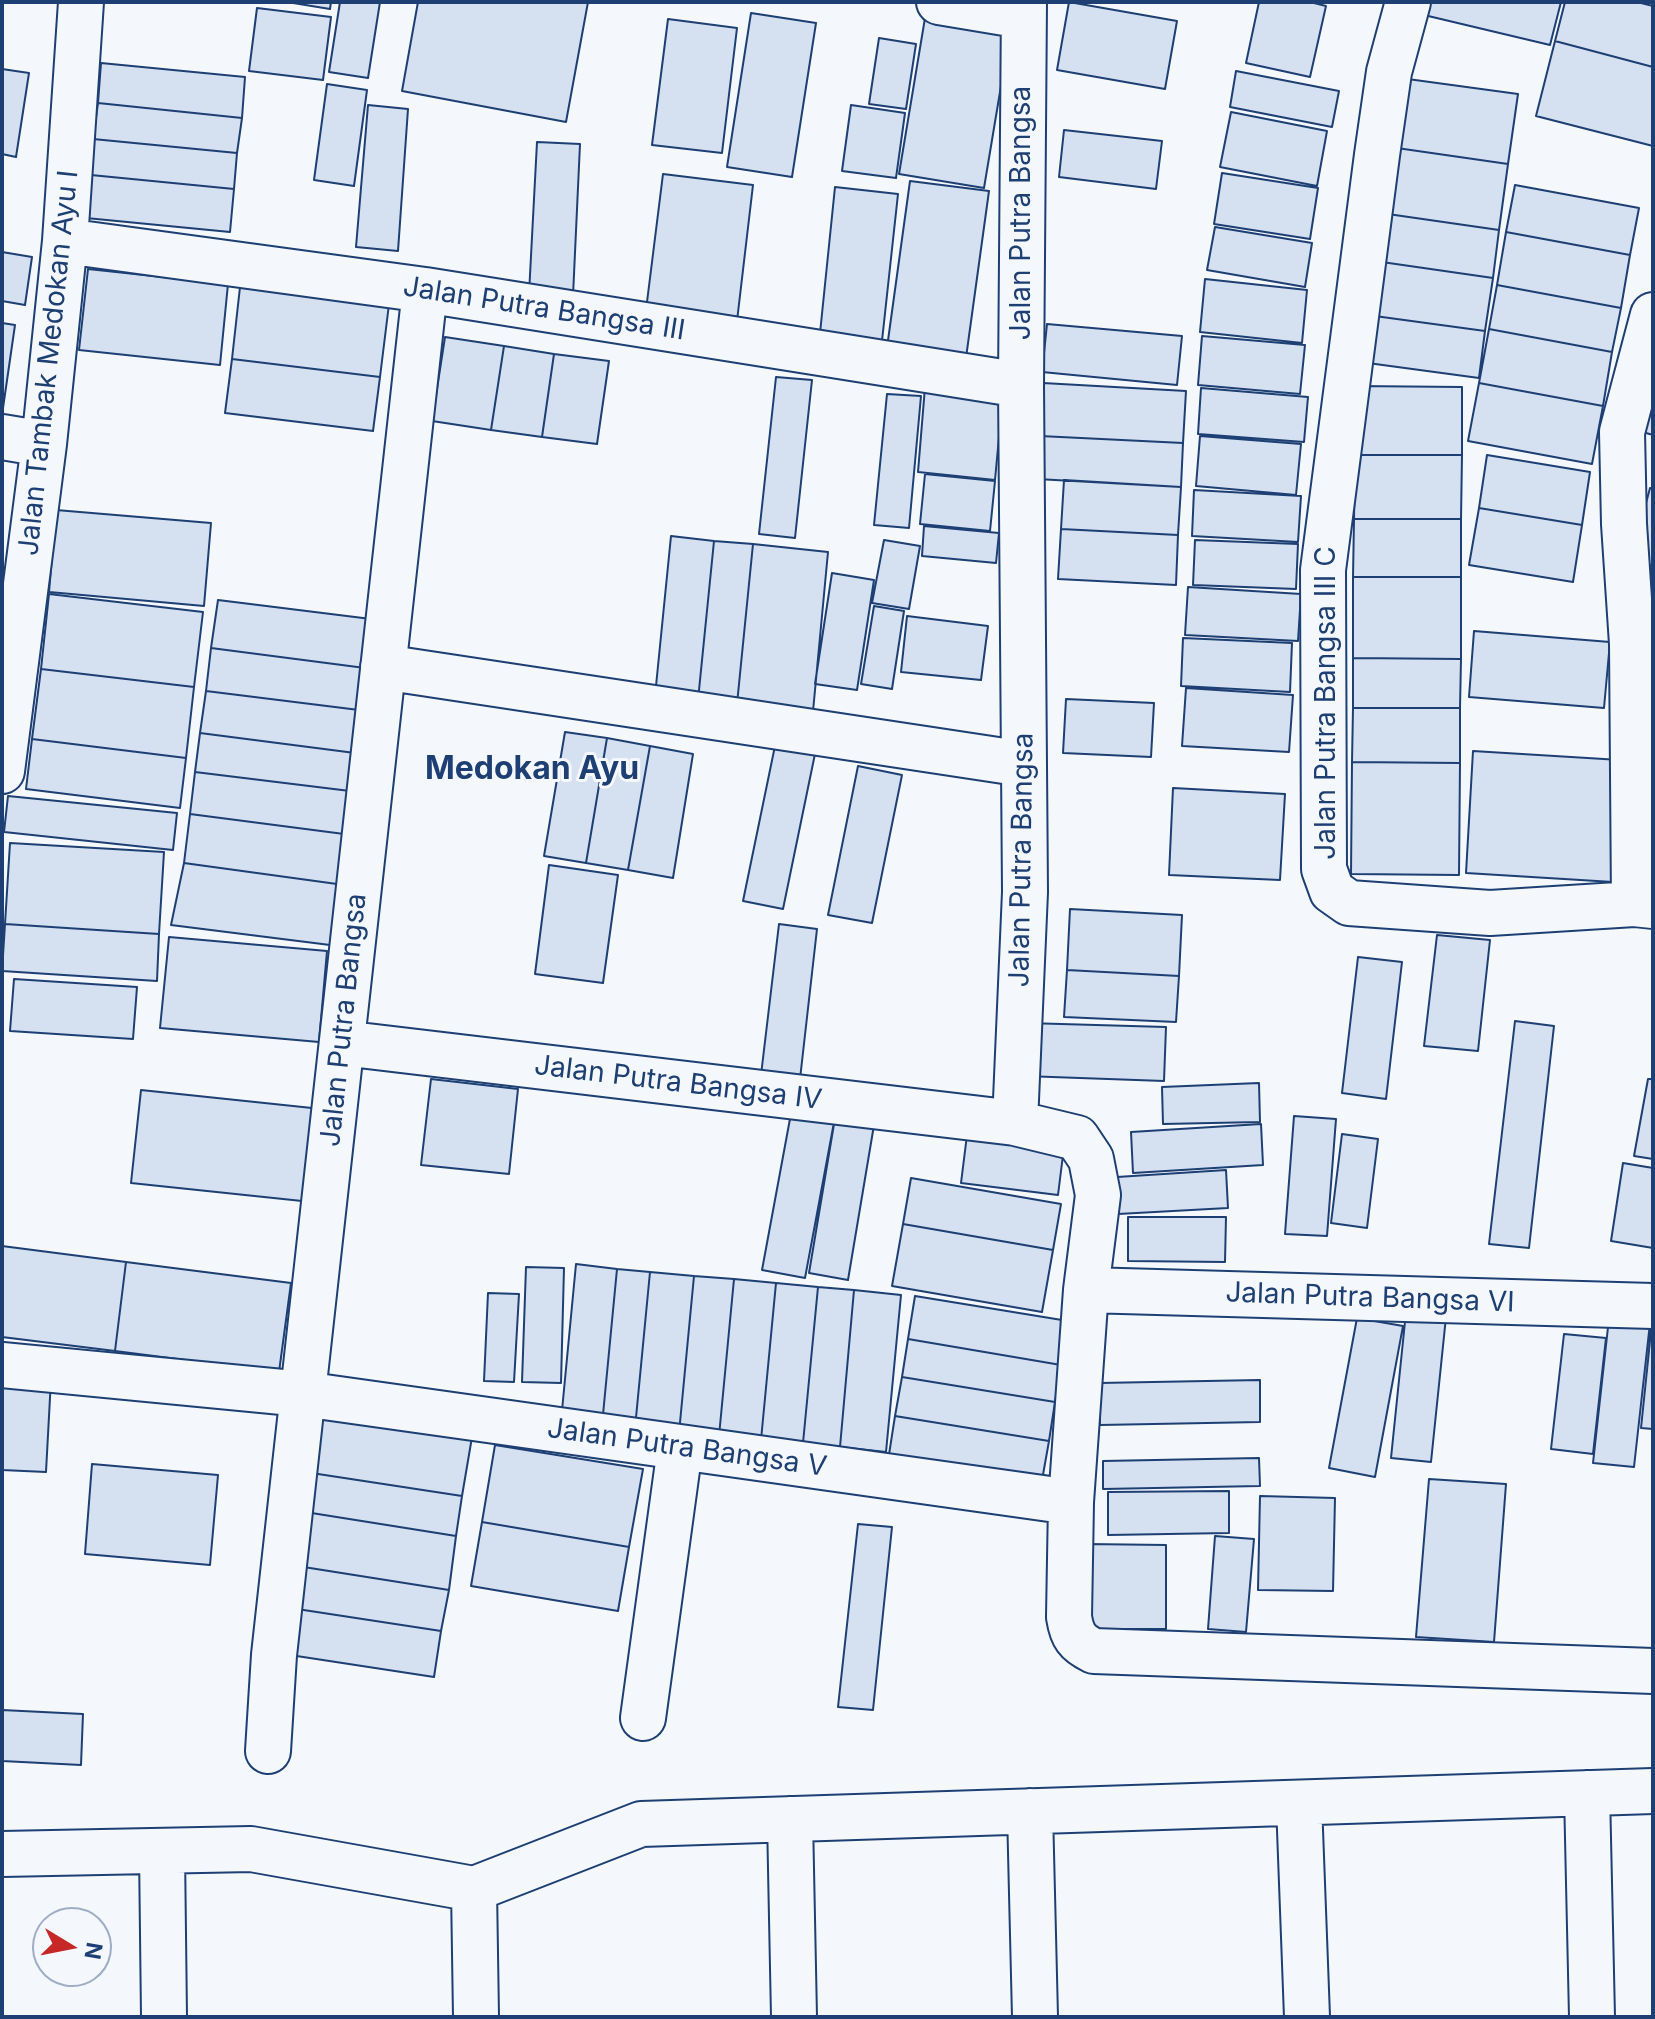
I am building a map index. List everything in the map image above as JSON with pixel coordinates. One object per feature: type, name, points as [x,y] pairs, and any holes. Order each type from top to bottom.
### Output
[{"type":"street","name":"Jalan Tambak Medokan Ayu I","points":[[2,771],[44,444],[65,241],[81,2]]},
{"type":"street","points":[[939,2],[1024,9]]},
{"type":"street","name":"Jalan Putra Bangsa III C","points":[[1408,2],[1389,72],[1323,570],[1324,869],[1332,891],[1349,903],[1490,913],[1643,905]]},
{"type":"street","name":"Jalan Putra Bangsa","points":[[1015,1123],[1025,892],[1021,385],[1024,9]]},
{"type":"street","name":"Jalan Putra Bangsa III","points":[[65,241],[425,290],[1021,385]]},
{"type":"street","name":"Jalan Putra Bangsa","points":[[268,1751],[274,1655],[425,290]]},
{"type":"street","points":[[1643,905],[1622,432],[1653,315]]},
{"type":"street","points":[[2,437],[44,444]]},
{"type":"street","points":[[383,667],[1024,764]]},
{"type":"street","name":"Jalan Putra Bangsa IV","points":[[342,1043],[1015,1123]]},
{"type":"street","points":[[1015,1123],[1077,1138],[1091,1159],[1098,1195],[1086,1290],[1071,1502],[1069,1617],[1071,1634],[1080,1644],[1094,1651],[1653,1671]]},
{"type":"street","name":"Jalan Putra Bangsa VI","points":[[1086,1290],[1653,1306]]},
{"type":"street","name":"Jalan Putra Bangsa V","points":[[2,1365],[303,1394],[1071,1502]]},
{"type":"street","points":[[643,1718],[680,1448]]},
{"type":"street","points":[[2,1854],[251,1849],[474,1889],[641,1824],[1653,1791]]},
{"type":"street","points":[[1587,1793],[1592,2017]]},
{"type":"street","points":[[1299,1803],[1307,2017]]},
{"type":"street","points":[[1030,1811],[1035,2017]]},
{"type":"street","points":[[790,1819],[794,2017]]},
{"type":"street","points":[[162,1851],[164,2017]]},
{"type":"street","points":[[474,1889],[476,2017]]},
{"type":"building","points":[[287,2],[331,2],[330,9]]},
{"type":"building","points":[[340,2],[380,2],[368,78],[329,72]]},
{"type":"building","points":[[418,2],[588,2],[566,122],[402,91]]},
{"type":"building","points":[[1069,2],[1177,21],[1165,89],[1057,70]]},
{"type":"building","points":[[1259,2],[1310,2],[1326,6],[1310,77],[1246,63]]},
{"type":"building","points":[[1427,2],[1561,2],[1550,45],[1424,15]]},
{"type":"building","points":[[1565,2],[1637,2],[1653,6],[1653,67],[1555,41]]},
{"type":"building","points":[[257,8],[331,17],[323,80],[249,71]]},
{"type":"building","points":[[751,13],[816,23],[792,177],[727,167]]},
{"type":"building","points":[[925,18],[1010,32],[984,188],[899,174]]},
{"type":"building","points":[[668,19],[737,28],[722,153],[652,145]]},
{"type":"building","points":[[879,38],[916,44],[906,109],[869,104]]},
{"type":"building","points":[[1555,41],[1653,67],[1653,146],[1536,116]]},
{"type":"building","points":[[101,63],[245,77],[242,118],[98,103]]},
{"type":"building","points":[[2,69],[29,73],[16,157],[2,154]]},
{"type":"building","points":[[1236,71],[1339,91],[1332,127],[1230,107]]},
{"type":"building","points":[[1393,77],[1518,94],[1508,164],[1383,146]]},
{"type":"building","points":[[327,84],[367,90],[354,186],[314,180]]},
{"type":"building","points":[[98,103],[242,118],[237,153],[93,139]]},
{"type":"building","points":[[368,105],[408,109],[398,251],[356,247]]},
{"type":"building","points":[[851,105],[905,113],[896,178],[842,171]]},
{"type":"building","points":[[1231,112],[1327,131],[1317,186],[1220,167]]},
{"type":"building","points":[[1064,130],[1162,141],[1156,189],[1059,177]]},
{"type":"building","points":[[93,139],[237,153],[234,189],[91,175]]},
{"type":"building","points":[[537,142],[580,144],[573,296],[529,294]]},
{"type":"building","points":[[1383,146],[1508,164],[1499,230],[1374,212]]},
{"type":"building","points":[[1222,173],[1318,188],[1310,239],[1214,224]]},
{"type":"building","points":[[663,174],[753,185],[737,321],[646,310]]},
{"type":"building","points":[[91,175],[234,189],[230,232],[86,218]]},
{"type":"building","points":[[910,181],[989,191],[965,365],[886,355]]},
{"type":"building","points":[[1515,185],[1639,208],[1630,255],[1506,232]]},
{"type":"building","points":[[835,187],[898,194],[881,350],[819,343]]},
{"type":"building","points":[[1374,212],[1499,230],[1493,278],[1368,260]]},
{"type":"building","points":[[1215,227],[1312,243],[1305,287],[1207,270]]},
{"type":"building","points":[[1506,232],[1630,255],[1621,308],[1497,285]]},
{"type":"building","points":[[2,252],[32,257],[25,305],[2,301]]},
{"type":"building","points":[[1368,260],[1493,278],[1485,331],[1360,314]]},
{"type":"building","points":[[88,269],[228,284],[220,365],[79,350]]},
{"type":"building","points":[[241,278],[390,296],[380,377],[232,359]]},
{"type":"building","points":[[1205,279],[1307,290],[1302,343],[1200,332]]},
{"type":"building","points":[[1497,285],[1621,308],[1612,352],[1489,329]]},
{"type":"building","points":[[1360,314],[1485,331],[1479,378],[1353,361]]},
{"type":"building","points":[[2,323],[15,325],[3,408],[2,407]]},
{"type":"building","points":[[1047,324],[1182,336],[1177,385],[1042,372]]},
{"type":"building","points":[[1489,329],[1612,352],[1603,406],[1479,383]]},
{"type":"building","points":[[1202,336],[1305,345],[1300,394],[1198,385]]},
{"type":"building","points":[[445,337],[504,346],[491,430],[432,421]]},
{"type":"building","points":[[504,346],[554,354],[542,437],[491,430]]},
{"type":"building","points":[[554,354],[609,361],[597,444],[542,437]]},
{"type":"building","points":[[232,359],[380,377],[373,431],[225,413]]},
{"type":"building","points":[[776,377],[812,380],[795,538],[759,534]]},
{"type":"building","points":[[1043,383],[1186,391],[1183,443],[1040,436]]},
{"type":"building","points":[[1479,383],[1603,406],[1592,464],[1468,441]]},
{"type":"building","points":[[1355,386],[1462,387],[1462,455],[1355,455]]},
{"type":"building","points":[[1653,386],[1653,435],[1639,431]]},
{"type":"building","points":[[925,387],[1003,394],[995,480],[918,472]]},
{"type":"building","points":[[1201,388],[1308,397],[1304,442],[1198,434]]},
{"type":"building","points":[[887,394],[921,396],[909,528],[874,525]]},
{"type":"building","points":[[1040,436],[1183,443],[1181,487],[1037,479]]},
{"type":"building","points":[[1200,436],[1301,444],[1296,495],[1196,486]]},
{"type":"building","points":[[1355,455],[1462,455],[1461,519],[1354,519]]},
{"type":"building","points":[[1487,455],[1590,472],[1582,525],[1479,508]]},
{"type":"building","points":[[925,474],[995,481],[990,531],[920,524]]},
{"type":"building","points":[[1064,480],[1181,487],[1178,535],[1061,529]]},
{"type":"building","points":[[1650,488],[1653,489],[1653,566],[1631,560]]},
{"type":"building","points":[[1194,490],[1301,496],[1298,542],[1192,536]]},
{"type":"building","points":[[1479,508],[1582,525],[1573,582],[1469,565]]},
{"type":"building","points":[[56,510],[211,523],[204,606],[49,592]]},
{"type":"building","points":[[1354,519],[1461,519],[1461,577],[1353,577]]},
{"type":"building","points":[[924,526],[999,533],[996,563],[922,556]]},
{"type":"building","points":[[1061,529],[1178,535],[1176,585],[1058,579]]},
{"type":"building","points":[[671,536],[714,541],[697,710],[654,706]]},
{"type":"building","points":[[884,540],[920,546],[909,609],[872,603]]},
{"type":"building","points":[[1195,540],[1298,544],[1296,589],[1193,585]]},
{"type":"building","points":[[714,541],[753,544],[736,714],[697,710]]},
{"type":"building","points":[[753,544],[828,552],[812,722],[736,714]]},
{"type":"building","points":[[832,573],[874,580],[857,690],[815,684]]},
{"type":"building","points":[[1353,577],[1461,577],[1461,659],[1353,658]]},
{"type":"building","points":[[1188,587],[1301,594],[1298,641],[1185,635]]},
{"type":"building","points":[[49,594],[203,612],[194,687],[41,669]]},
{"type":"building","points":[[218,600],[371,619],[365,668],[211,648]]},
{"type":"building","points":[[874,606],[904,611],[892,689],[861,684]]},
{"type":"building","points":[[907,616],[988,626],[981,680],[901,672]]},
{"type":"building","points":[[1474,631],[1610,642],[1604,708],[1469,697]]},
{"type":"building","points":[[1183,638],[1292,643],[1290,692],[1181,686]]},
{"type":"building","points":[[211,648],[365,668],[359,710],[206,691]]},
{"type":"building","points":[[1353,658],[1461,659],[1460,708],[1353,708]]},
{"type":"building","points":[[41,669],[194,687],[186,758],[32,739]]},
{"type":"building","points":[[1186,688],[1293,695],[1289,752],[1182,746]]},
{"type":"building","points":[[206,691],[359,710],[355,753],[200,733]]},
{"type":"building","points":[[1066,699],[1154,703],[1151,757],[1063,753]]},
{"type":"building","points":[[1353,708],[1460,708],[1460,763],[1352,762]]},
{"type":"building","points":[[565,732],[607,738],[586,863],[544,856]]},
{"type":"building","points":[[200,733],[355,753],[350,791],[195,772]]},
{"type":"building","points":[[607,738],[650,746],[628,870],[586,863]]},
{"type":"building","points":[[32,739],[186,758],[180,808],[26,789]]},
{"type":"building","points":[[776,741],[816,749],[783,909],[743,901]]},
{"type":"building","points":[[650,746],[693,754],[673,878],[628,870]]},
{"type":"building","points":[[1473,751],[1620,760],[1613,882],[1466,873]]},
{"type":"building","points":[[1352,762],[1460,763],[1459,875],[1351,874]]},
{"type":"building","points":[[858,766],[902,775],[872,923],[828,915]]},
{"type":"building","points":[[195,772],[350,791],[344,834],[190,814]]},
{"type":"building","points":[[1173,788],[1285,794],[1280,880],[1169,875]]},
{"type":"building","points":[[8,796],[177,813],[173,850],[4,832]]},
{"type":"building","points":[[190,814],[344,834],[337,884],[184,863]]},
{"type":"building","points":[[10,843],[164,852],[159,934],[5,924]]},
{"type":"building","points":[[184,863],[337,884],[330,945],[171,925]]},
{"type":"building","points":[[549,865],[618,875],[603,983],[535,974]]},
{"type":"building","points":[[1070,909],[1182,915],[1179,976],[1067,970]]},
{"type":"building","points":[[5,924],[159,934],[157,981],[2,971]]},
{"type":"building","points":[[779,924],[817,929],[800,1079],[761,1075]]},
{"type":"building","points":[[1437,935],[1490,940],[1478,1051],[1424,1046]]},
{"type":"building","points":[[169,937],[327,951],[319,1042],[160,1028]]},
{"type":"building","points":[[1358,957],[1402,962],[1386,1099],[1342,1093]]},
{"type":"building","points":[[1067,970],[1179,976],[1176,1022],[1064,1017]]},
{"type":"building","points":[[14,979],[137,987],[133,1039],[10,1031]]},
{"type":"building","points":[[1515,1021],[1554,1026],[1529,1248],[1489,1244]]},
{"type":"building","points":[[1026,1023],[1166,1027],[1164,1081],[1024,1076]]},
{"type":"building","points":[[431,1079],[518,1089],[509,1174],[421,1165]]},
{"type":"building","points":[[1648,1079],[1653,1079],[1653,1159],[1634,1156]]},
{"type":"building","points":[[1259,1083],[1260,1122],[1163,1124],[1162,1087]]},
{"type":"building","points":[[141,1090],[331,1110],[321,1203],[131,1183]]},
{"type":"building","points":[[792,1108],[835,1117],[805,1278],[762,1270]]},
{"type":"building","points":[[1294,1116],[1336,1119],[1327,1236],[1285,1234]]},
{"type":"building","points":[[835,1118],[874,1125],[848,1280],[809,1273]]},
{"type":"building","points":[[1261,1124],[1263,1165],[1133,1173],[1131,1132]]},
{"type":"building","points":[[1342,1134],[1378,1139],[1367,1228],[1331,1223]]},
{"type":"building","points":[[967,1135],[1064,1147],[1058,1195],[961,1183]]},
{"type":"building","points":[[1623,1163],[1653,1168],[1653,1248],[1611,1241]]},
{"type":"building","points":[[1226,1170],[1228,1208],[1118,1214],[1117,1177]]},
{"type":"building","points":[[911,1178],[1061,1204],[1053,1250],[903,1224]]},
{"type":"building","points":[[1128,1217],[1226,1217],[1225,1262],[1128,1261]]},
{"type":"building","points":[[903,1224],[1053,1250],[1042,1312],[892,1286]]},
{"type":"building","points":[[2,1246],[126,1262],[115,1351],[2,1337]]},
{"type":"building","points":[[126,1262],[291,1283],[279,1372],[115,1351]]},
{"type":"building","points":[[576,1264],[617,1269],[602,1425],[561,1421]]},
{"type":"building","points":[[526,1267],[564,1268],[561,1383],[522,1382]]},
{"type":"building","points":[[617,1269],[650,1272],[635,1428],[602,1425]]},
{"type":"building","points":[[650,1272],[694,1276],[679,1433],[635,1428]]},
{"type":"building","points":[[694,1276],[734,1279],[719,1436],[679,1433]]},
{"type":"building","points":[[734,1279],[776,1283],[761,1440],[719,1436]]},
{"type":"building","points":[[776,1283],[818,1287],[803,1443],[761,1440]]},
{"type":"building","points":[[818,1287],[854,1290],[840,1447],[803,1443]]},
{"type":"building","points":[[854,1290],[901,1295],[886,1452],[840,1447]]},
{"type":"building","points":[[488,1293],[519,1294],[514,1382],[484,1381]]},
{"type":"building","points":[[915,1296],[1068,1321],[1061,1365],[908,1339]]},
{"type":"building","points":[[1610,1309],[1651,1314],[1634,1467],[1593,1463]]},
{"type":"building","points":[[1406,1312],[1446,1317],[1431,1462],[1391,1458]]},
{"type":"building","points":[[1653,1312],[1653,1429],[1641,1428]]},
{"type":"building","points":[[1357,1318],[1403,1326],[1375,1477],[1329,1468]]},
{"type":"building","points":[[1564,1334],[1606,1338],[1593,1454],[1551,1449]]},
{"type":"building","points":[[908,1339],[1061,1365],[1055,1402],[902,1377]]},
{"type":"building","points":[[2,1376],[51,1379],[46,1472],[2,1470]]},
{"type":"building","points":[[902,1377],[1055,1402],[1049,1441],[895,1416]]},
{"type":"building","points":[[1260,1380],[1260,1422],[1100,1425],[1099,1383]]},
{"type":"building","points":[[314,1413],[472,1437],[462,1496],[305,1472]]},
{"type":"building","points":[[895,1416],[1049,1441],[1041,1486],[888,1461]]},
{"type":"building","points":[[495,1445],[643,1469],[629,1547],[482,1522]]},
{"type":"building","points":[[1259,1458],[1260,1486],[1103,1489],[1103,1461]]},
{"type":"building","points":[[92,1464],[218,1475],[210,1565],[85,1554]]},
{"type":"building","points":[[305,1472],[462,1496],[456,1536],[299,1511]]},
{"type":"building","points":[[1429,1479],[1506,1484],[1494,1642],[1416,1637]]},
{"type":"building","points":[[1229,1491],[1229,1533],[1108,1535],[1108,1492]]},
{"type":"building","points":[[1260,1496],[1335,1498],[1333,1591],[1258,1590]]},
{"type":"building","points":[[299,1511],[456,1536],[449,1590],[291,1565]]},
{"type":"building","points":[[482,1522],[629,1547],[618,1611],[471,1586]]},
{"type":"building","points":[[858,1524],[892,1527],[873,1710],[838,1707]]},
{"type":"building","points":[[1215,1536],[1254,1539],[1246,1632],[1208,1629]]},
{"type":"building","points":[[1086,1544],[1166,1545],[1166,1629],[1086,1629]]},
{"type":"building","points":[[291,1565],[449,1590],[441,1631],[284,1607]]},
{"type":"building","points":[[284,1607],[441,1631],[434,1677],[277,1653]]},
{"type":"building","points":[[2,1710],[83,1714],[81,1765],[2,1761]]},
{"type":"district","name":"Medokan Ayu","points":[[532,769]]}]
